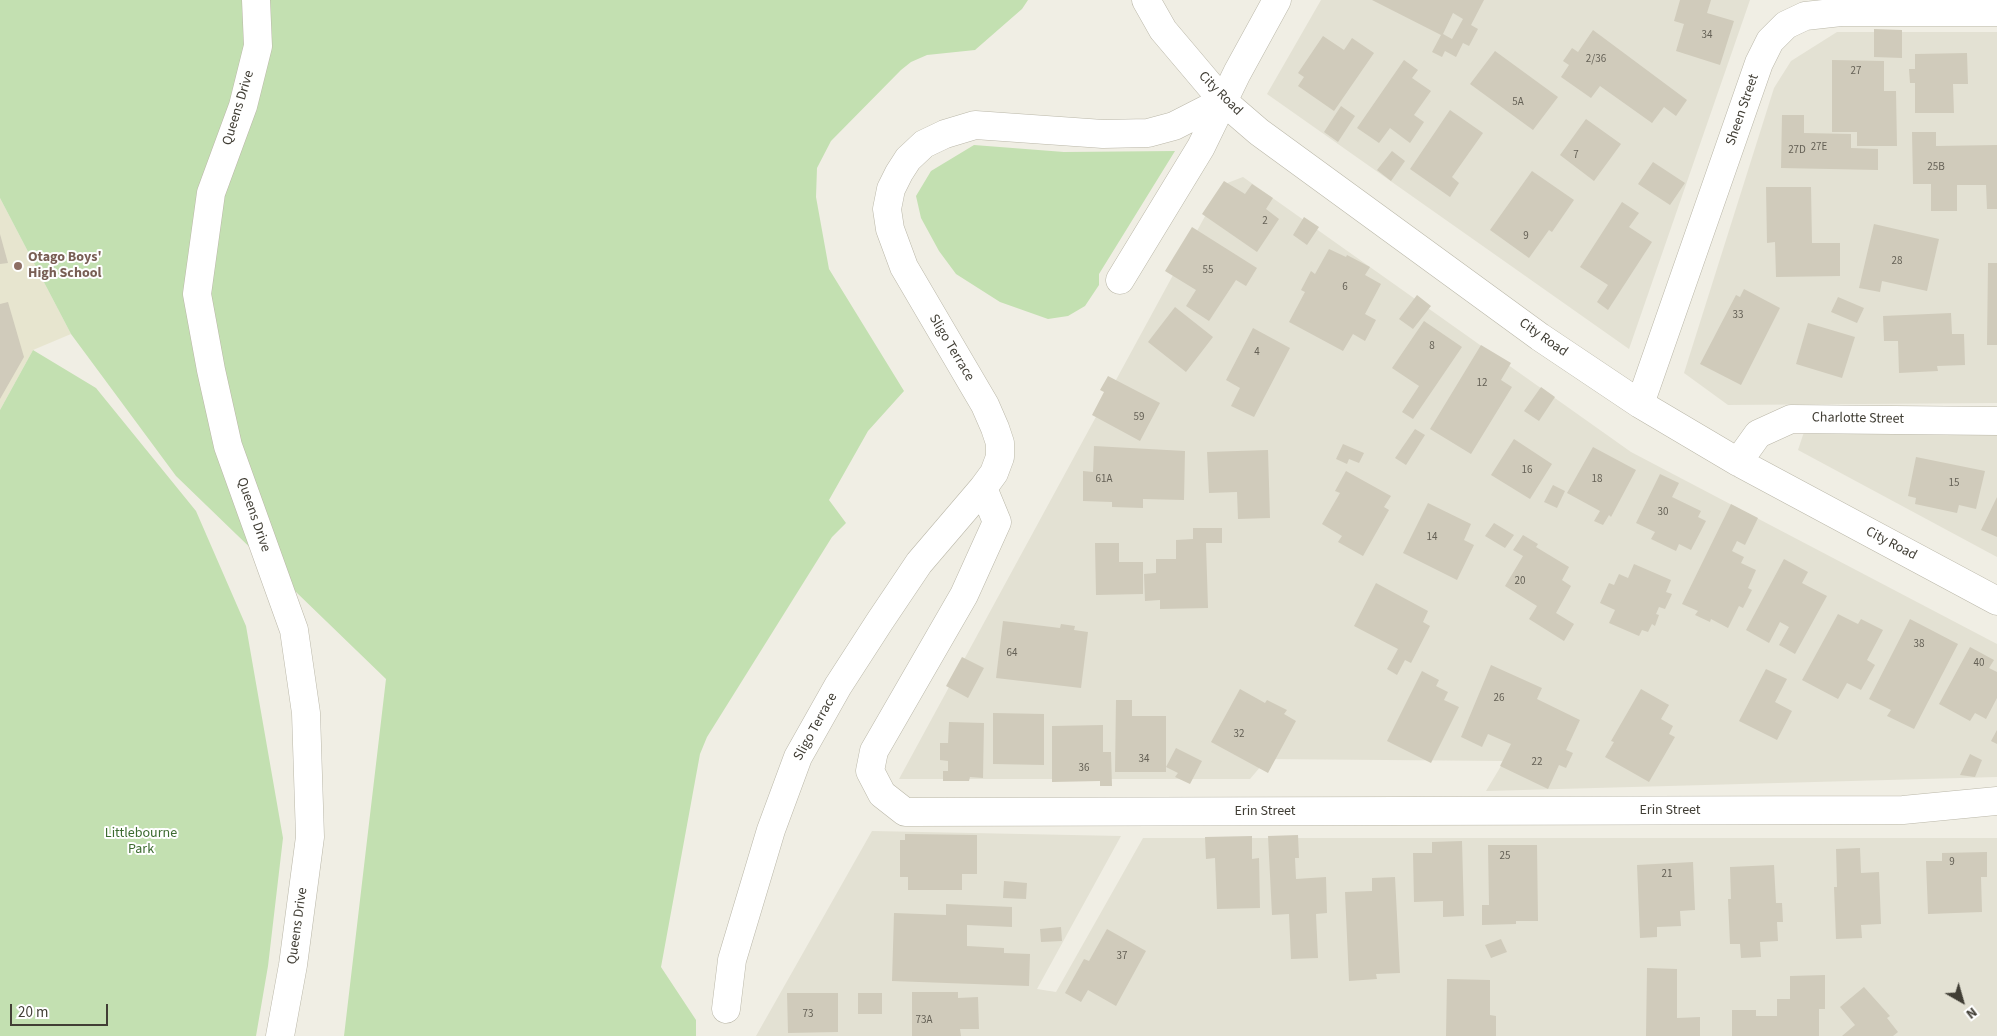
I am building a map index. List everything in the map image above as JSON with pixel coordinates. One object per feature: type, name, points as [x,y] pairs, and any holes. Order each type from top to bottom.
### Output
[{"type":"street","name":"Queens Drive","points":[[256,0],[258,46],[242,106],[211,193],[198,294],[211,370],[228,446],[294,630],[306,713],[310,837],[280,1036]]},
{"type":"street","name":"City Road","points":[[1146,0],[1163,30],[1223,101],[1259,132],[1540,337],[1640,404],[1738,462],[1997,601]]},
{"type":"street","points":[[1120,280],[1202,147],[1223,101],[1277,0]]},
{"type":"street","name":"Sheen Street","points":[[1640,404],[1759,64],[1770,41],[1786,24],[1805,16],[1841,12],[1997,12]]},
{"type":"street","name":"Sligo Terrace","points":[[726,1009],[732,960],[771,830],[798,758],[838,686],[919,563],[983,488],[994,473],[1000,457],[996,428],[985,405],[904,268],[890,229],[887,209],[891,189],[908,159],[931,141],[945,134],[975,125],[1103,134],[1148,133],[1174,126],[1223,101]]},
{"type":"street","name":"Charlotte Street","points":[[1738,462],[1758,434],[1791,419],[1997,421]]},
{"type":"street","name":"Erin Street","points":[[983,488],[997,522],[964,595],[874,751],[870,771],[882,794],[905,812],[1893,810],[1997,801]]},
{"type":"shaded area","points":[[1321,0],[1750,0],[1629,349],[1267,94]]},
{"type":"shaded area","points":[[1837,32],[1997,32],[1997,403],[1728,405],[1684,373],[1774,88],[1791,61]]},
{"type":"shaded area","points":[[1243,177],[1631,452],[1997,644],[1997,777],[1486,791],[1504,761],[1267,759],[1250,779],[899,779],[1222,185]]},
{"type":"shaded area","name":"Otago Boys' High School","points":[[0,198],[71,334],[33,350],[0,410]]},
{"type":"shaded area","points":[[1804,432],[1997,434],[1997,557],[1798,450]]},
{"type":"shaded area","points":[[872,831],[1121,836],[1037,989],[1056,992],[1143,838],[1997,838],[1997,1036],[756,1036]]},
{"type":"green space","points":[[0,0],[1028,0],[1022,9],[975,50],[927,55],[911,62],[831,141],[817,168],[816,197],[829,269],[904,391],[868,431],[829,500],[846,523],[832,537],[707,737],[700,754],[661,967],[696,1020],[696,1036],[344,1036],[386,679],[176,476],[71,334],[0,198]]},
{"type":"green space","points":[[974,145],[1064,152],[1175,151],[1099,274],[1099,285],[1085,306],[1068,316],[1048,319],[1000,302],[956,274],[939,251],[921,218],[916,196],[931,171]]},
{"type":"green space","name":"Littlebourne Park","points":[[33,350],[96,388],[196,511],[246,626],[283,838],[268,966],[256,1036],[0,1036],[0,410]]},
{"type":"building","points":[[1372,0],[1484,0],[1471,25],[1478,29],[1469,46],[1463,43],[1456,57],[1445,51],[1442,57],[1432,52],[1441,35]],"holes":[[[1453,13],[1463,19],[1452,39],[1443,34]]]},
{"type":"building","points":[[1680,0],[1711,0],[1707,13],[1734,21],[1720,65],[1676,51],[1684,24],[1674,21]]},
{"type":"building","points":[[1874,29],[1902,30],[1902,58],[1874,57]]},
{"type":"building","points":[[1593,30],[1687,100],[1676,116],[1664,107],[1652,123],[1600,86],[1591,98],[1561,77],[1569,65],[1563,61],[1572,48],[1578,52]]},
{"type":"building","points":[[1323,36],[1344,50],[1352,38],[1374,53],[1334,111],[1298,86],[1304,77],[1298,73]]},
{"type":"building","points":[[1495,51],[1558,97],[1533,130],[1470,84]]},
{"type":"building","points":[[1967,53],[1968,84],[1953,84],[1954,113],[1915,113],[1915,83],[1910,83],[1909,69],[1915,69],[1915,54]]},
{"type":"building","points":[[1404,60],[1418,70],[1412,78],[1431,91],[1414,115],[1424,122],[1410,143],[1390,128],[1379,143],[1357,128]]},
{"type":"building","points":[[1832,60],[1884,61],[1884,91],[1896,91],[1897,146],[1857,146],[1857,132],[1832,132]]},
{"type":"building","points":[[1341,106],[1355,116],[1338,142],[1324,132]]},
{"type":"building","points":[[1450,110],[1483,133],[1452,177],[1459,183],[1450,197],[1410,169]]},
{"type":"building","points":[[1782,115],[1804,115],[1804,133],[1851,134],[1851,148],[1878,149],[1878,170],[1781,168]]},
{"type":"building","points":[[1586,119],[1621,144],[1594,181],[1560,155]]},
{"type":"building","points":[[1912,132],[1936,132],[1936,146],[1997,145],[1997,209],[1987,209],[1986,185],[1957,185],[1957,211],[1931,211],[1931,184],[1913,184]]},
{"type":"building","points":[[1392,151],[1405,161],[1391,181],[1377,170]]},
{"type":"building","points":[[1653,162],[1685,183],[1670,205],[1638,184]]},
{"type":"building","points":[[1532,171],[1574,200],[1552,232],[1549,230],[1529,258],[1490,230]]},
{"type":"building","points":[[1224,181],[1245,194],[1252,184],[1273,198],[1266,209],[1279,219],[1257,252],[1202,214]]},
{"type":"building","points":[[1766,187],[1811,187],[1812,243],[1840,243],[1840,276],[1776,277],[1775,242],[1767,243]]},
{"type":"building","points":[[1622,202],[1639,213],[1629,227],[1652,242],[1608,310],[1597,302],[1608,285],[1580,267]]},
{"type":"building","points":[[1304,217],[1319,227],[1307,245],[1293,235]]},
{"type":"building","points":[[1874,224],[1939,239],[1927,291],[1882,281],[1880,292],[1859,288]]},
{"type":"building","points":[[1192,227],[1257,268],[1246,286],[1236,280],[1209,321],[1186,306],[1196,290],[1165,271]]},
{"type":"building","points":[[0,234],[8,263],[0,264]]},
{"type":"building","points":[[1329,249],[1346,257],[1347,255],[1370,267],[1365,275],[1381,284],[1365,314],[1376,320],[1365,341],[1353,334],[1343,351],[1289,322],[1305,292],[1301,290],[1311,271],[1315,274]]},
{"type":"building","points":[[1988,263],[1997,263],[1997,345],[1987,345]]},
{"type":"building","points":[[1744,289],[1780,308],[1741,385],[1700,364],[1736,295],[1740,297]]},
{"type":"building","points":[[1417,295],[1431,306],[1413,329],[1399,319]]},
{"type":"building","points":[[1838,297],[1864,308],[1857,323],[1831,312]]},
{"type":"building","points":[[8,302],[24,357],[0,399],[0,304]]},
{"type":"building","points":[[1175,307],[1213,337],[1186,372],[1148,342]]},
{"type":"building","points":[[1951,313],[1952,334],[1964,334],[1965,365],[1937,366],[1938,371],[1899,373],[1898,341],[1884,341],[1883,316]]},
{"type":"building","points":[[1424,321],[1462,347],[1413,419],[1402,412],[1419,386],[1392,368]]},
{"type":"building","points":[[1808,323],[1855,337],[1842,378],[1796,364]]},
{"type":"building","points":[[1253,328],[1290,348],[1254,417],[1231,406],[1240,388],[1226,380]]},
{"type":"building","points":[[1481,345],[1511,363],[1501,380],[1512,387],[1471,454],[1430,429]]},
{"type":"building","points":[[1108,376],[1160,403],[1140,441],[1092,415],[1104,392],[1100,390]]},
{"type":"building","points":[[1541,387],[1555,397],[1539,421],[1524,411]]},
{"type":"building","points":[[1415,429],[1425,435],[1406,465],[1395,458]]},
{"type":"building","points":[[1514,439],[1552,464],[1530,499],[1491,475]]},
{"type":"building","points":[[1343,444],[1364,453],[1359,463],[1349,459],[1347,464],[1336,459]]},
{"type":"building","points":[[1094,446],[1185,451],[1184,500],[1143,499],[1143,508],[1112,507],[1112,502],[1083,501],[1083,471],[1093,472]]},
{"type":"building","points":[[1593,447],[1636,470],[1611,517],[1609,515],[1603,525],[1594,521],[1600,511],[1567,493]]},
{"type":"building","points":[[1268,450],[1270,518],[1238,519],[1237,492],[1209,493],[1207,452]]},
{"type":"building","points":[[1916,457],[1985,471],[1976,509],[1959,505],[1957,513],[1915,504],[1916,498],[1908,496]]},
{"type":"building","points":[[1346,471],[1391,496],[1384,507],[1389,510],[1363,556],[1338,542],[1342,536],[1322,524],[1340,493],[1335,491]]},
{"type":"building","points":[[1660,474],[1679,483],[1672,497],[1701,511],[1698,517],[1706,521],[1691,550],[1679,544],[1676,551],[1651,539],[1655,532],[1636,523]]},
{"type":"building","points":[[1553,485],[1565,491],[1557,508],[1544,502]]},
{"type":"building","points":[[1997,497],[1997,537],[1981,530]]},
{"type":"building","points":[[1428,503],[1471,524],[1464,540],[1474,545],[1457,580],[1403,553]]},
{"type":"building","points":[[1731,504],[1758,518],[1745,545],[1737,541],[1732,551],[1744,557],[1741,563],[1756,570],[1748,588],[1752,590],[1743,608],[1739,606],[1728,628],[1711,619],[1710,622],[1695,615],[1698,611],[1682,604]]},
{"type":"building","points":[[1494,523],[1514,535],[1505,548],[1485,536]]},
{"type":"building","points":[[1193,528],[1222,528],[1222,543],[1206,543],[1208,608],[1160,609],[1160,600],[1145,601],[1144,574],[1156,573],[1156,559],[1176,559],[1176,540],[1193,539]]},
{"type":"building","points":[[1523,535],[1538,544],[1536,547],[1569,567],[1562,580],[1571,586],[1556,613],[1574,624],[1564,641],[1529,619],[1537,606],[1505,586],[1523,556],[1513,550]]},
{"type":"building","points":[[1095,543],[1119,543],[1119,562],[1143,562],[1143,594],[1096,595]]},
{"type":"building","points":[[1784,559],[1808,572],[1802,583],[1827,596],[1795,654],[1779,645],[1789,627],[1780,622],[1769,643],[1746,630]]},
{"type":"building","points":[[1634,564],[1671,580],[1666,592],[1672,594],[1665,609],[1659,607],[1656,614],[1659,615],[1655,626],[1652,624],[1648,632],[1642,630],[1639,636],[1609,623],[1615,610],[1600,603],[1609,583],[1614,585],[1619,574],[1628,578]]},
{"type":"building","points":[[1376,583],[1428,611],[1423,622],[1430,626],[1411,663],[1405,660],[1397,675],[1387,669],[1398,649],[1354,626]]},
{"type":"building","points":[[1838,614],[1858,624],[1861,619],[1883,630],[1867,660],[1875,665],[1861,690],[1847,683],[1838,699],[1802,680]]},
{"type":"building","points":[[1910,619],[1958,644],[1914,729],[1887,716],[1891,710],[1869,699]]},
{"type":"building","points":[[1003,621],[1060,628],[1061,624],[1075,626],[1074,630],[1088,632],[1081,688],[996,678]]},
{"type":"building","points":[[1970,647],[1994,660],[1989,668],[1997,672],[1997,698],[1986,719],[1975,713],[1970,721],[1939,704]]},
{"type":"building","points":[[962,657],[984,668],[968,698],[946,686]]},
{"type":"building","points":[[1491,665],[1542,688],[1537,699],[1580,720],[1566,750],[1573,753],[1566,768],[1559,765],[1548,789],[1500,766],[1511,744],[1488,734],[1482,747],[1461,737]]},
{"type":"building","points":[[1766,669],[1787,679],[1775,702],[1792,711],[1777,740],[1739,721]]},
{"type":"building","points":[[1422,671],[1439,680],[1436,686],[1448,692],[1444,700],[1459,707],[1431,763],[1387,741]]},
{"type":"building","points":[[1240,689],[1265,703],[1267,700],[1287,710],[1284,714],[1296,721],[1268,773],[1211,742]]},
{"type":"building","points":[[1641,689],[1669,705],[1661,719],[1673,726],[1669,734],[1675,737],[1649,782],[1605,757],[1614,742],[1611,741]]},
{"type":"building","points":[[1116,700],[1132,700],[1132,716],[1166,716],[1166,772],[1115,772]]},
{"type":"building","points":[[993,713],[1044,714],[1044,765],[993,764]]},
{"type":"building","points":[[949,722],[984,723],[983,778],[970,777],[969,781],[943,781],[943,771],[948,771],[948,761],[940,760],[940,743],[948,743]]},
{"type":"building","points":[[1103,725],[1103,752],[1111,752],[1112,786],[1100,786],[1100,781],[1052,782],[1052,726]]},
{"type":"building","points":[[1997,730],[1997,744],[1991,741]]},
{"type":"building","points":[[1176,748],[1202,761],[1190,784],[1175,777],[1178,773],[1166,767]]},
{"type":"building","points":[[1970,754],[1982,760],[1975,777],[1960,775]]},
{"type":"building","points":[[905,834],[977,835],[977,874],[962,874],[962,890],[908,890],[908,877],[900,877],[900,840],[905,840]]},
{"type":"building","points":[[1298,835],[1299,858],[1295,858],[1296,879],[1326,877],[1327,913],[1316,914],[1318,958],[1291,959],[1289,914],[1272,915],[1268,836]]},
{"type":"building","points":[[1252,836],[1252,859],[1259,858],[1260,908],[1217,909],[1215,858],[1206,859],[1205,837]]},
{"type":"building","points":[[1462,841],[1464,916],[1443,917],[1443,901],[1414,902],[1413,853],[1432,853],[1432,842]]},
{"type":"building","points":[[1488,845],[1537,845],[1538,921],[1516,921],[1516,924],[1482,925],[1482,905],[1489,905]]},
{"type":"building","points":[[1860,848],[1861,873],[1879,872],[1881,924],[1861,925],[1862,938],[1836,939],[1834,887],[1837,887],[1836,849]]},
{"type":"building","points":[[1987,852],[1987,877],[1981,877],[1982,912],[1928,914],[1926,861],[1942,861],[1942,853]]},
{"type":"building","points":[[1693,862],[1695,910],[1680,911],[1681,926],[1657,927],[1657,937],[1640,938],[1637,865]]},
{"type":"building","points":[[1774,865],[1776,903],[1782,903],[1783,922],[1777,922],[1778,941],[1760,942],[1761,957],[1741,958],[1740,944],[1730,944],[1728,899],[1731,899],[1730,867]]},
{"type":"building","points":[[1395,877],[1400,973],[1376,974],[1377,979],[1349,981],[1345,892],[1372,891],[1372,878]]},
{"type":"building","points":[[1004,881],[1027,883],[1026,899],[1003,898]]},
{"type":"building","points":[[946,904],[1012,907],[1012,927],[967,925],[967,946],[1004,948],[1004,953],[1030,954],[1029,986],[892,981],[894,913],[946,915]]},
{"type":"building","points":[[1061,927],[1062,941],[1041,942],[1040,929]]},
{"type":"building","points":[[1107,929],[1146,951],[1116,1006],[1088,990],[1081,1002],[1065,993],[1084,959],[1089,961]]},
{"type":"building","points":[[1501,939],[1507,952],[1491,958],[1485,945]]},
{"type":"building","points":[[1647,968],[1677,969],[1677,1018],[1700,1017],[1700,1036],[1646,1036]]},
{"type":"building","points":[[1825,975],[1825,1009],[1819,1009],[1819,1036],[1732,1036],[1732,1010],[1756,1010],[1756,1016],[1777,1016],[1777,999],[1790,999],[1790,976]]},
{"type":"building","points":[[1447,979],[1490,980],[1490,1015],[1496,1016],[1496,1036],[1446,1036]]},
{"type":"building","points":[[1864,987],[1890,1016],[1887,1018],[1898,1032],[1893,1036],[1842,1036],[1855,1025],[1840,1007]]},
{"type":"building","points":[[912,992],[958,992],[958,998],[978,997],[979,1029],[960,1029],[961,1036],[912,1036]]},
{"type":"building","points":[[787,993],[838,993],[838,1032],[788,1033]]},
{"type":"building","points":[[858,993],[882,993],[882,1014],[858,1014]]},
{"type":"place","name":"Otago Boys' High School","points":[[18,266]]}]
